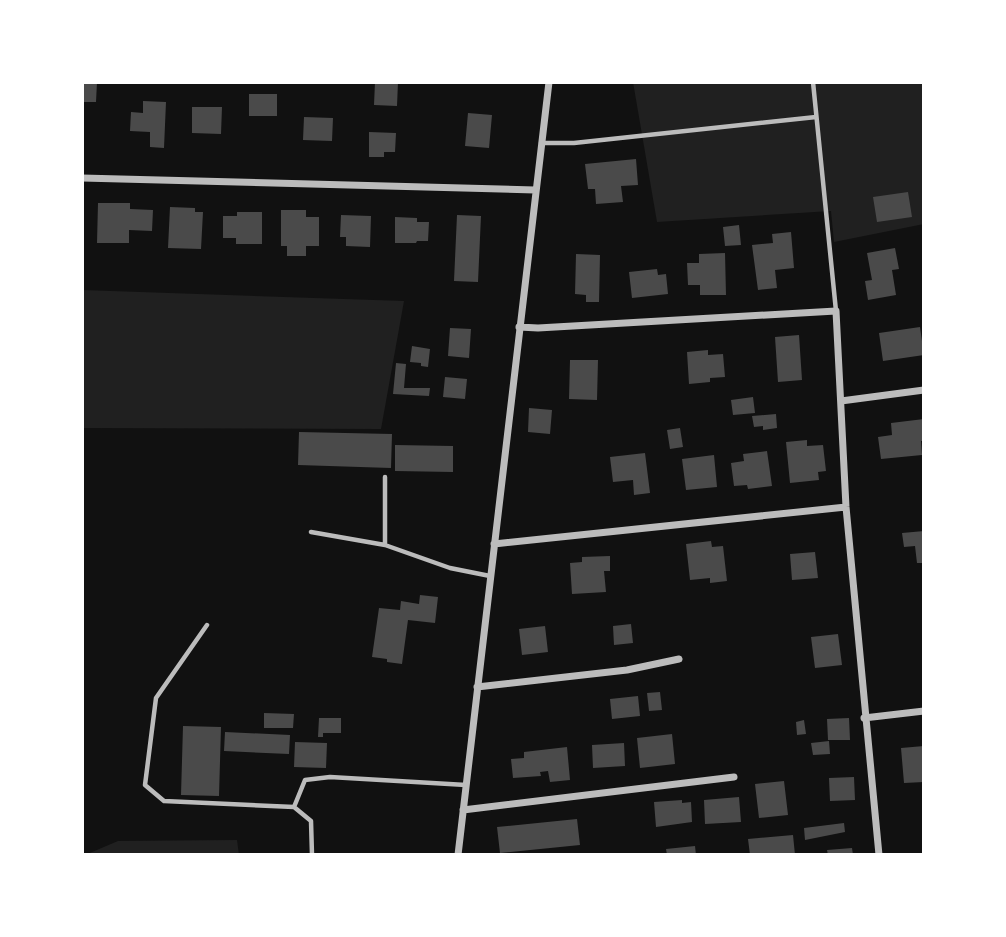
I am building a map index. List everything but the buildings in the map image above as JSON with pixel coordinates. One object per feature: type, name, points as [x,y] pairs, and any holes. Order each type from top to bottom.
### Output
[{"type":"street","points":[[458,855],[549,82]]},
{"type":"street","points":[[82,178],[535,190]]},
{"type":"street","points":[[519,327],[836,311],[846,507],[879,855]]},
{"type":"street","points":[[841,401],[924,390]]},
{"type":"street","points":[[494,544],[846,507]]},
{"type":"street","points":[[477,687],[627,670],[679,659]]},
{"type":"street","points":[[864,718],[924,711]]},
{"type":"street","points":[[463,810],[734,777]]},
{"type":"lane","points":[[813,82],[836,311]]},
{"type":"lane","points":[[540,143],[574,143],[816,117]]},
{"type":"lane","points":[[385,477],[385,545]]},
{"type":"lane","points":[[311,532],[385,545],[450,568],[490,576]]},
{"type":"lane","points":[[207,625],[156,698],[145,785],[164,801],[294,807],[311,821],[312,855]]},
{"type":"lane","points":[[294,807],[306,780],[330,777],[466,785]]},
{"type":"shaded area","points":[[633,82],[924,82],[924,224],[834,242],[831,211],[657,222]]},
{"type":"shaded area","points":[[82,290],[404,301],[381,429],[82,428]]},
{"type":"shaded area","points":[[237,840],[239,855],[85,855],[118,841]]}]
